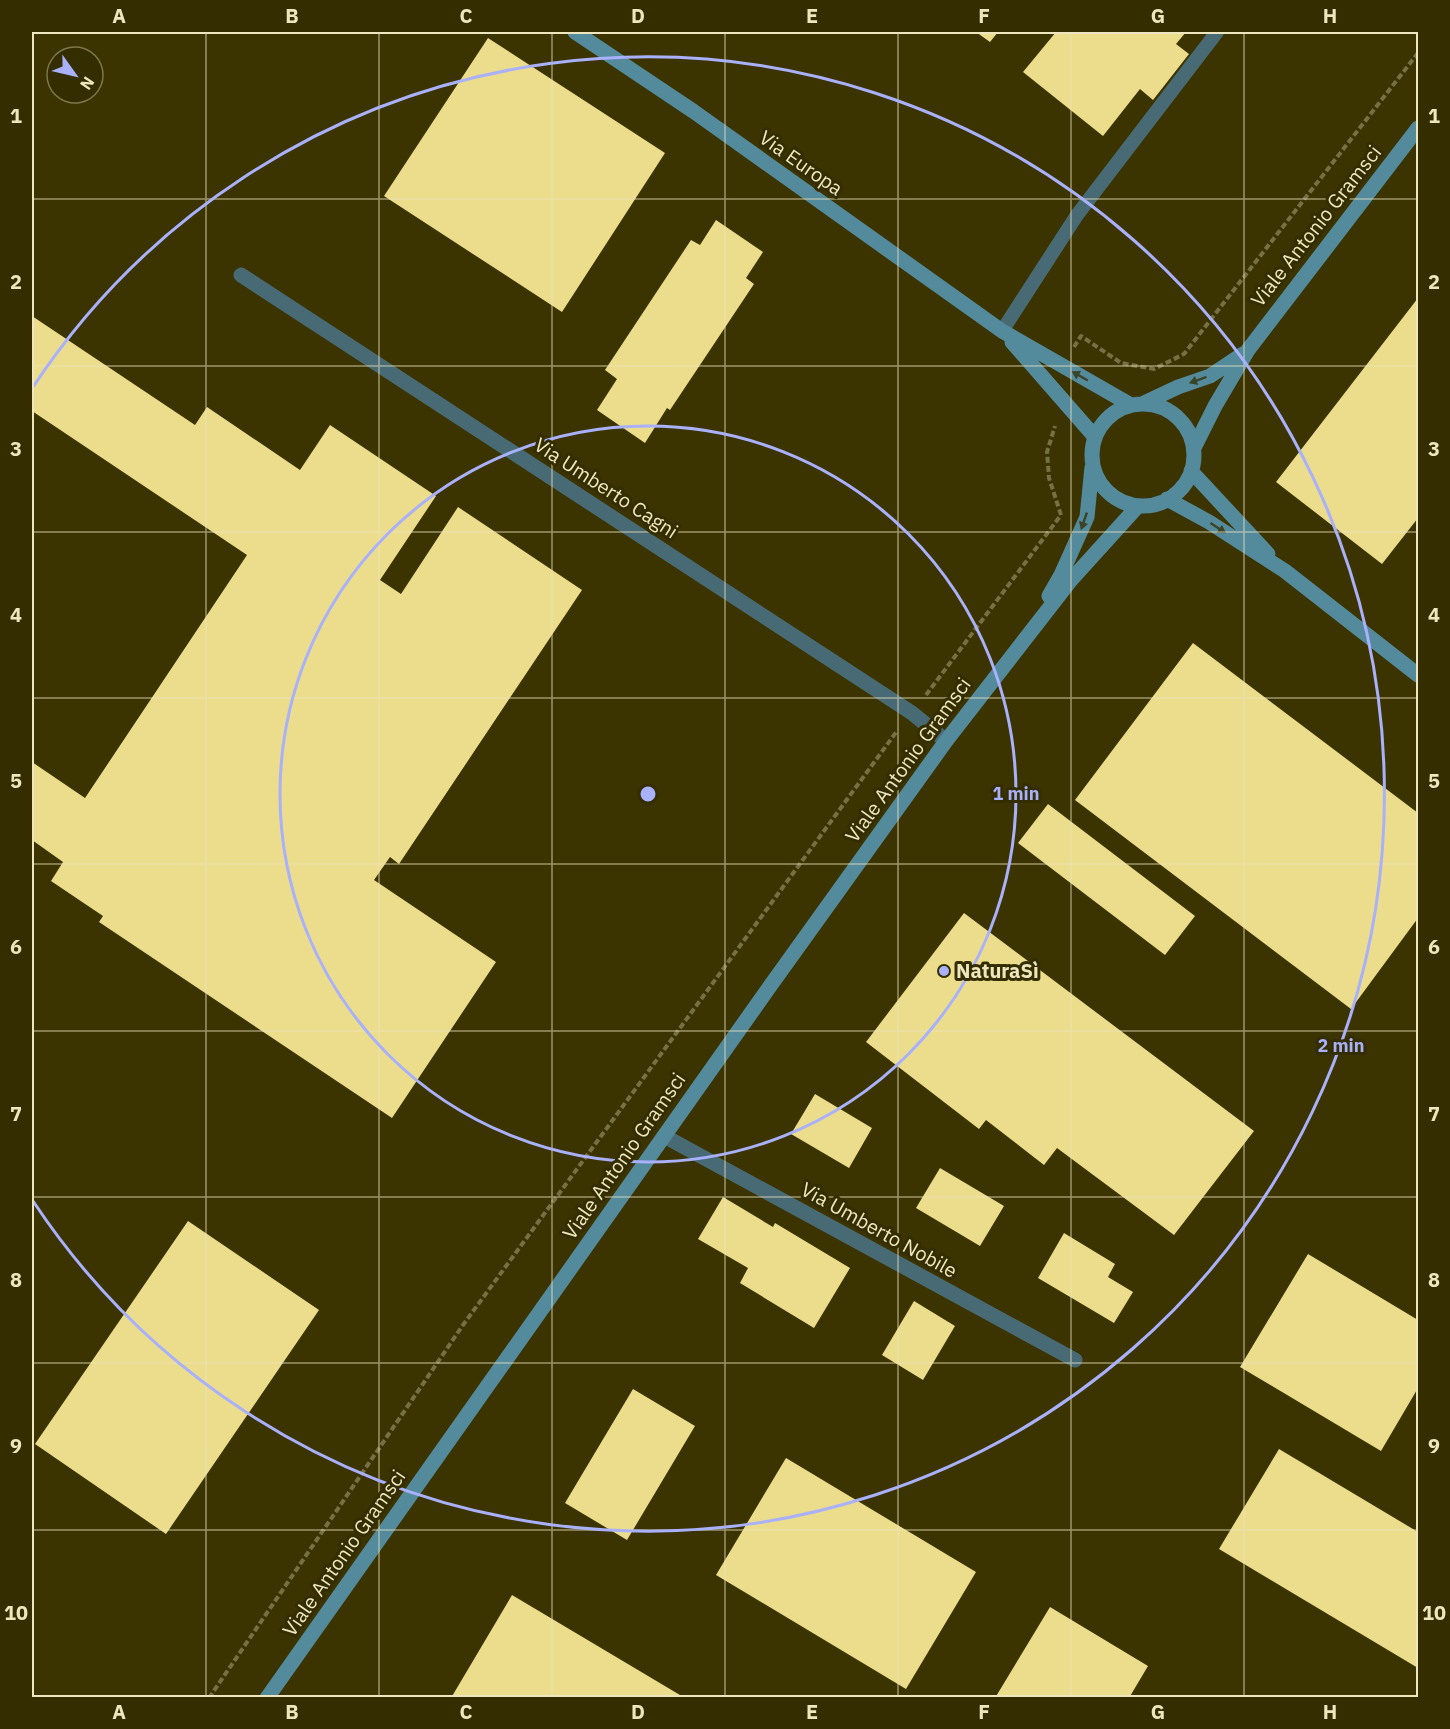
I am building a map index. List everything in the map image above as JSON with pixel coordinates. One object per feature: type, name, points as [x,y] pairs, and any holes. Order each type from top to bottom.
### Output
[{"type":"street","name":"Via Europa","points":[[575,32],[693,111],[1002,331],[1137,404]]},
{"type":"street","name":"Viale Antonio Gramsci","points":[[1194,448],[1215,406],[1248,350],[1419,128]]},
{"type":"street","name":"Via Umberto Cagni","points":[[240,275],[912,713],[946,741]]},
{"type":"street","name":"Via Europa","points":[[1002,331],[1095,436]]},
{"type":"street","name":"Viale Antonio Gramsci","points":[[1137,404],[1210,376],[1248,350]]},
{"type":"street","points":[[1137,404],[1158,406],[1171,412],[1190,434],[1194,448],[1191,471],[1178,492],[1153,505],[1138,506],[1122,502],[1108,493],[1098,479],[1092,464],[1095,436],[1103,422],[1116,411],[1137,404]]},
{"type":"street","name":"Viale Antonio Gramsci","points":[[1022,643],[1061,575],[1087,517],[1092,464]]},
{"type":"street","points":[[1191,471],[1285,571]]},
{"type":"street","points":[[1167,499],[1209,522],[1285,571],[1419,675]]},
{"type":"street","name":"Viale Antonio Gramsci","points":[[267,1698],[946,741],[1071,580],[1138,506]]},
{"type":"street","name":"Via Umberto Nobile","points":[[664,1136],[1075,1360]]},
{"type":"lane","points":[[1002,331],[1077,215],[1217,32]]},
{"type":"path","points":[[1062,365],[1081,336],[1121,363],[1154,369],[1184,354],[1419,53]]},
{"type":"path","points":[[209,1698],[463,1325],[884,746],[912,713],[1061,515],[1049,478],[1047,452],[1056,426],[1050,417]]},
{"type":"shaded area","points":[[32,32],[1418,32],[1418,1697],[32,1697]]},
{"type":"building","points":[[976,32],[998,32],[990,42]]},
{"type":"building","points":[[1056,32],[1186,32],[1176,44],[1189,54],[1153,100],[1140,89],[1103,136],[1023,72]]},
{"type":"building","points":[[488,38],[665,153],[562,312],[384,196]]},
{"type":"building","points":[[716,220],[763,252],[746,278],[754,284],[670,410],[667,408],[645,443],[597,410],[617,379],[605,370],[691,240],[700,245]]},
{"type":"building","points":[[1418,298],[1418,518],[1382,564],[1276,482]]},
{"type":"building","points":[[32,316],[195,425],[207,407],[300,470],[330,425],[436,496],[380,580],[401,594],[458,507],[582,590],[399,864],[390,857],[374,880],[496,962],[392,1118],[99,922],[103,916],[51,881],[63,862],[32,840],[32,762],[85,798],[247,555],[32,411]]},
{"type":"building","points":[[1193,643],[1418,813],[1418,918],[1351,1009],[1075,800]]},
{"type":"building","points":[[1048,804],[1195,916],[1165,955],[1018,843]]},
{"type":"building","points":[[964,913],[1254,1131],[1174,1235],[1057,1148],[1044,1165],[986,1120],[979,1129],[866,1042]]},
{"type":"building","points":[[815,1094],[872,1128],[849,1168],[791,1134]]},
{"type":"building","points":[[940,1168],[1004,1206],[980,1246],[916,1208]]},
{"type":"building","points":[[723,1197],[773,1227],[775,1223],[850,1268],[814,1328],[740,1283],[748,1268],[698,1239]]},
{"type":"building","points":[[188,1221],[319,1310],[166,1534],[35,1444]]},
{"type":"building","points":[[1064,1233],[1115,1264],[1108,1277],[1133,1292],[1114,1323],[1038,1278]]},
{"type":"building","points":[[1308,1254],[1418,1320],[1418,1388],[1381,1451],[1240,1367]]},
{"type":"building","points":[[914,1301],[955,1326],[923,1380],[882,1355]]},
{"type":"building","points":[[633,1389],[695,1426],[627,1540],[565,1503]]},
{"type":"building","points":[[1279,1449],[1418,1532],[1418,1668],[1219,1549]]},
{"type":"building","points":[[786,1458],[976,1572],[906,1689],[716,1575]]},
{"type":"building","points":[[512,1595],[685,1698],[451,1698]]},
{"type":"building","points":[[1050,1607],[1148,1666],[1129,1698],[995,1698]]},
{"type":"place","name":"NaturaSì","points":[[944,971]]}]
